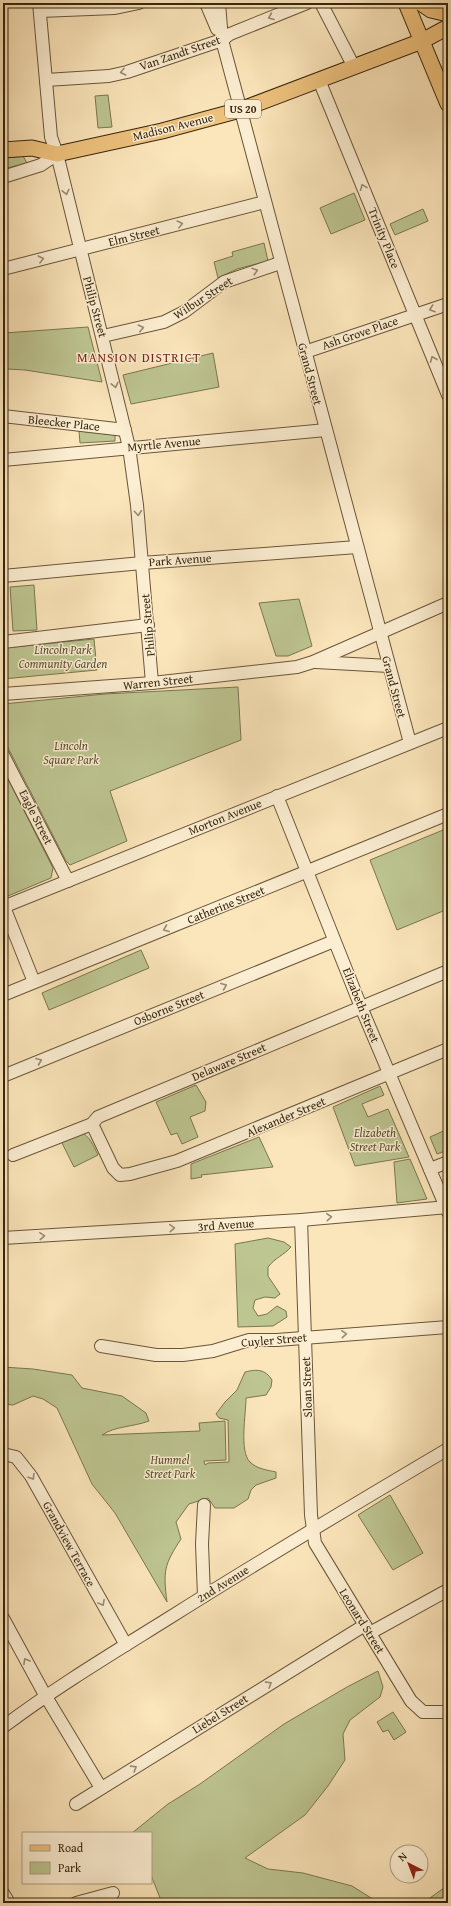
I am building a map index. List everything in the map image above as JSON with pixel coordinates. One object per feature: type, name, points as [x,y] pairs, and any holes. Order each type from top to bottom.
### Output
[{"type":"main road","points":[[406,3],[448,104]]},
{"type":"main road","points":[[421,3],[431,10],[448,14]]},
{"type":"main road","name":"Madison Avenue","points":[[3,150],[32,148],[57,154],[162,131],[240,110],[422,41],[448,28]]},
{"type":"street","points":[[40,7],[66,10],[114,8],[139,3]]},
{"type":"street","points":[[206,3],[222,40]]},
{"type":"street","name":"Grand Street","points":[[219,3],[222,40],[240,110],[410,743]]},
{"type":"street","name":"Van Zandt Street","points":[[46,80],[109,76],[127,72],[222,40],[230,34],[307,3]]},
{"type":"street","points":[[321,3],[354,67]]},
{"type":"street","name":"Philip Street","points":[[40,7],[51,137],[57,154],[79,250],[129,447],[138,505],[152,683]]},
{"type":"street","name":"Trinity Place","points":[[319,80],[448,395]]},
{"type":"street","points":[[3,177],[41,164],[57,154]]},
{"type":"street","name":"Elm Street","points":[[3,269],[264,202]]},
{"type":"street","name":"Wilbur Street","points":[[102,336],[164,322],[184,312],[224,282],[280,263]]},
{"type":"street","name":"Ash Grove Place","points":[[305,352],[448,304]]},
{"type":"street","name":"Bleecker Place","points":[[3,416],[125,430]]},
{"type":"street","name":"Myrtle Avenue","points":[[3,460],[129,447],[326,430]]},
{"type":"street","name":"Park Avenue","points":[[3,576],[142,562],[357,547]]},
{"type":"street","name":"Warren Street","points":[[3,694],[152,683],[276,670],[312,662],[448,603]]},
{"type":"street","points":[[3,642],[148,625]]},
{"type":"street","name":"Warren Street","points":[[312,662],[389,666]]},
{"type":"street","name":"Morton Avenue","points":[[4,907],[276,796],[448,728]]},
{"type":"street","name":"Eagle Street","points":[[3,755],[68,880]]},
{"type":"street","name":"Elizabeth Street","points":[[276,796],[361,1007],[447,1209]]},
{"type":"street","name":"Catherine Street","points":[[3,995],[448,814]]},
{"type":"street","points":[[4,907],[34,982]]},
{"type":"street","name":"Osborne Street","points":[[3,1076],[334,941]]},
{"type":"street","name":"Delaware Street","points":[[13,1155],[92,1124],[98,1117],[448,971]]},
{"type":"street","name":"Alexander Street","points":[[92,1124],[113,1168],[120,1175],[130,1174],[177,1161],[448,1049]]},
{"type":"street","points":[[430,1169],[448,1162]]},
{"type":"street","name":"3rd Avenue","points":[[3,1238],[301,1220],[447,1209]]},
{"type":"street","name":"Sloan Street","points":[[301,1220],[313,1529]]},
{"type":"street","name":"Cuyler Street","points":[[101,1346],[156,1355],[183,1355],[213,1351],[249,1340],[448,1327]]},
{"type":"street","name":"2nd Avenue","points":[[3,1727],[45,1696],[204,1596],[448,1449]]},
{"type":"street","name":"Grandview Terrace","points":[[3,1454],[16,1457],[32,1476],[126,1645]]},
{"type":"street","points":[[204,1505],[202,1544],[204,1596]]},
{"type":"street","name":"Leonard Street","points":[[313,1529],[315,1543],[411,1701],[419,1710],[423,1712],[448,1712]]},
{"type":"street","name":"Liebel Street","points":[[76,1804],[367,1629],[448,1590]]},
{"type":"street","points":[[3,1618],[45,1696],[101,1788]]},
{"type":"street","points":[[3,1893],[9,1903]]},
{"type":"street","points":[[76,1903],[113,1893]]},
{"type":"green space","points":[[108,95],[112,127],[98,128],[95,96]]},
{"type":"green space","points":[[23,156],[27,163],[3,169],[3,158]]},
{"type":"green space","points":[[354,193],[365,220],[331,234],[320,208]]},
{"type":"green space","points":[[423,209],[428,221],[395,235],[390,224]]},
{"type":"green space","points":[[264,243],[268,261],[237,269],[218,278],[214,262],[233,256],[232,252]]},
{"type":"green space","points":[[88,327],[102,382],[25,370],[7,369],[4,333]]},
{"type":"green space","points":[[213,353],[219,387],[131,404],[123,375]]},
{"type":"green space","points":[[79,431],[115,435],[115,441],[80,443]]},
{"type":"green space","points":[[34,585],[37,630],[13,631],[10,587]]},
{"type":"green space","points":[[299,599],[312,646],[288,656],[276,656],[259,603]]},
{"type":"green space","name":"Lincoln Park Community Garden","points":[[94,639],[97,670],[3,679],[3,648]]},
{"type":"green space","name":"Lincoln Square Park","points":[[238,687],[241,740],[110,791],[127,841],[70,865],[66,861],[3,738],[3,704],[105,694]]},
{"type":"green space","points":[[3,769],[53,868],[51,878],[3,898]]},
{"type":"green space","points":[[448,828],[448,909],[397,930],[370,860]]},
{"type":"green space","points":[[141,950],[149,968],[49,1010],[42,993]]},
{"type":"green space","points":[[196,1085],[206,1102],[205,1111],[190,1117],[198,1137],[182,1144],[177,1133],[171,1135],[156,1102]]},
{"type":"green space","name":"Elizabeth Street Park","points":[[380,1086],[384,1095],[362,1104],[368,1117],[388,1109],[409,1157],[355,1166],[333,1107]]},
{"type":"green space","points":[[448,1129],[448,1150],[437,1154],[430,1137]]},
{"type":"green space","points":[[80,1132],[89,1138],[98,1155],[74,1167],[60,1139]]},
{"type":"green space","points":[[259,1137],[273,1167],[201,1175],[202,1177],[191,1179],[191,1164]]},
{"type":"green space","points":[[410,1159],[427,1199],[397,1203],[394,1162]]},
{"type":"green space","points":[[268,1238],[284,1242],[291,1247],[268,1267],[268,1276],[280,1294],[275,1298],[265,1297],[255,1300],[253,1308],[258,1316],[267,1314],[277,1306],[286,1311],[287,1317],[273,1326],[238,1327],[235,1244]]},
{"type":"green space","name":"Hummel Street Park","points":[[3,1367],[33,1369],[72,1375],[82,1388],[122,1396],[146,1413],[149,1421],[118,1428],[102,1435],[200,1431],[199,1423],[225,1421],[226,1460],[204,1461],[205,1465],[208,1463],[229,1462],[228,1420],[219,1418],[216,1414],[237,1390],[245,1372],[257,1370],[264,1372],[272,1380],[271,1387],[266,1395],[246,1398],[244,1432],[245,1450],[250,1462],[259,1468],[276,1472],[276,1478],[256,1485],[251,1490],[248,1499],[234,1508],[215,1508],[208,1498],[189,1504],[176,1522],[181,1539],[171,1555],[166,1569],[165,1583],[167,1602],[115,1513],[92,1484],[57,1408],[43,1399],[33,1396],[13,1405],[3,1404]]},
{"type":"green space","points":[[390,1495],[423,1553],[393,1570],[358,1515]]},
{"type":"green space","points":[[378,1671],[383,1687],[380,1697],[350,1720],[343,1734],[345,1760],[328,1786],[305,1815],[245,1858],[268,1869],[303,1873],[352,1886],[379,1903],[162,1903],[152,1878],[152,1832],[133,1832],[168,1804],[200,1784],[284,1724],[347,1687]]},
{"type":"green space","points":[[393,1712],[406,1732],[394,1740],[388,1730],[383,1732],[377,1722]]},
{"type":"green space","points":[[448,1885],[448,1903],[423,1903]]},
{"type":"district","name":"MANSION DISTRICT","points":[[139,357]]}]
